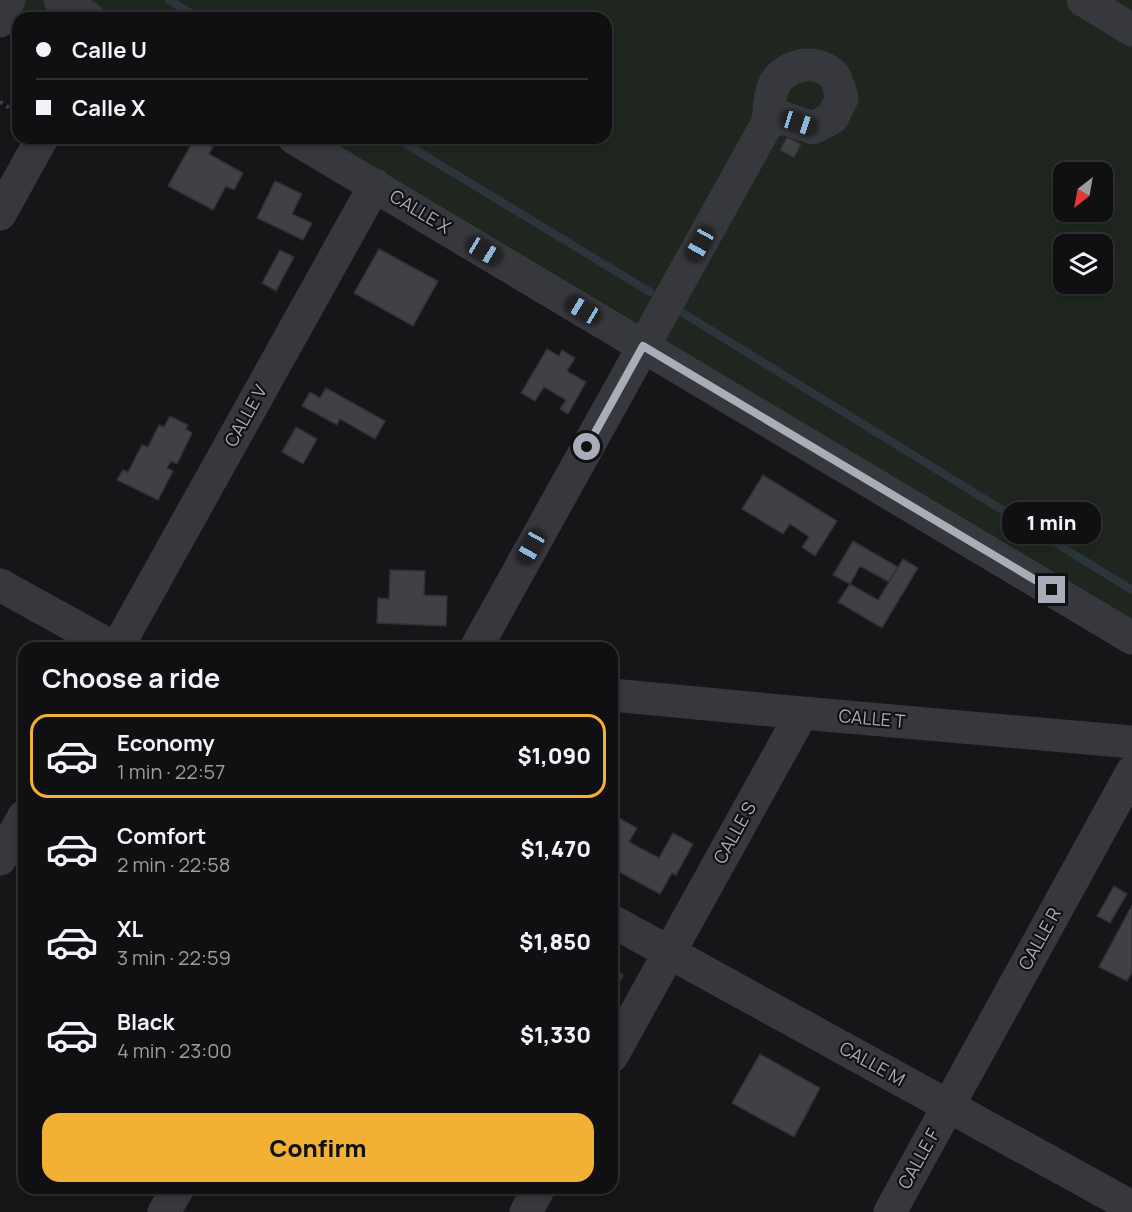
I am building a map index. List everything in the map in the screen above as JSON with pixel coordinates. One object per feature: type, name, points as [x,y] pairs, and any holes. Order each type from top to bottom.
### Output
[{"type":"street","points":[[0,21],[9,0]]},
{"type":"street","points":[[60,0],[79,12]]},
{"type":"street","points":[[1083,0],[1132,30]]},
{"type":"street","points":[[479,642],[768,122]]},
{"type":"street","points":[[0,214],[39,144]]},
{"type":"street","name":"CALLE X","points":[[304,144],[1132,638]]},
{"type":"street","name":"CALLE V","points":[[119,642],[375,185]]},
{"type":"street","points":[[0,585],[105,642]]},
{"type":"street","name":"CALLE T","points":[[618,695],[1132,742]]},
{"type":"street","name":"CALLE S","points":[[618,1045],[802,713]]},
{"type":"street","name":"CALLE R","points":[[948,1106],[1132,772]]},
{"type":"street","points":[[0,859],[18,827]]},
{"type":"street","name":"CALLE M","points":[[618,924],[1132,1207]]},
{"type":"street","name":"CALLE F","points":[[890,1212],[948,1106]]},
{"type":"street","points":[[164,1212],[174,1194]]},
{"type":"street","points":[[526,1212],[536,1194]]},
{"type":"shaded area","points":[[10,0],[1132,0],[1132,638],[304,144],[612,144],[612,12],[12,12],[12,33]]},
{"type":"building","points":[[787,137],[801,144],[794,158],[780,150]]},
{"type":"building","points":[[192,144],[207,144],[213,147],[209,154],[243,173],[234,190],[226,186],[213,210],[168,186]]},
{"type":"building","points":[[275,181],[302,194],[292,214],[312,223],[303,240],[257,218]]},
{"type":"building","points":[[379,249],[438,281],[413,326],[354,293]]},
{"type":"building","points":[[280,250],[294,257],[276,291],[262,283]]},
{"type":"building","points":[[547,349],[559,356],[562,350],[575,358],[567,371],[586,382],[568,414],[560,409],[566,400],[544,387],[535,401],[521,393]]},
{"type":"building","points":[[326,388],[385,421],[375,439],[340,419],[337,425],[302,406],[310,392],[320,398]]},
{"type":"building","points":[[170,416],[188,425],[186,429],[192,433],[177,464],[171,461],[167,468],[173,471],[158,500],[117,480],[123,470],[128,472],[142,445],[148,447],[159,425],[164,427]]},
{"type":"building","points":[[296,427],[317,439],[303,464],[282,452]]},
{"type":"building","points":[[763,475],[837,521],[815,556],[802,547],[809,537],[790,524],[783,534],[742,509]]},
{"type":"building","points":[[853,541],[898,567],[889,582],[860,566],[850,584],[833,575]]},
{"type":"building","points":[[903,559],[918,568],[882,628],[838,602],[850,584],[878,600]]},
{"type":"building","points":[[390,570],[425,571],[424,595],[447,596],[446,626],[377,623],[378,598],[389,599]]},
{"type":"building","points":[[618,817],[637,828],[629,842],[659,858],[673,833],[693,844],[676,875],[672,873],[660,894],[618,871]]},
{"type":"building","points":[[1114,886],[1127,894],[1110,923],[1097,916]]},
{"type":"building","points":[[1132,905],[1132,972],[1127,981],[1099,967]]},
{"type":"building","points":[[618,972],[623,975],[618,985]]},
{"type":"building","points":[[760,1054],[820,1088],[794,1137],[732,1103]]},
{"type":"waterway","points":[[169,0],[189,12]]},
{"type":"waterway","points":[[406,144],[650,292]]},
{"type":"waterway","points":[[683,313],[1132,590]]},
{"type":"route","points":[[587,447],[643,346],[1052,590]]}]
